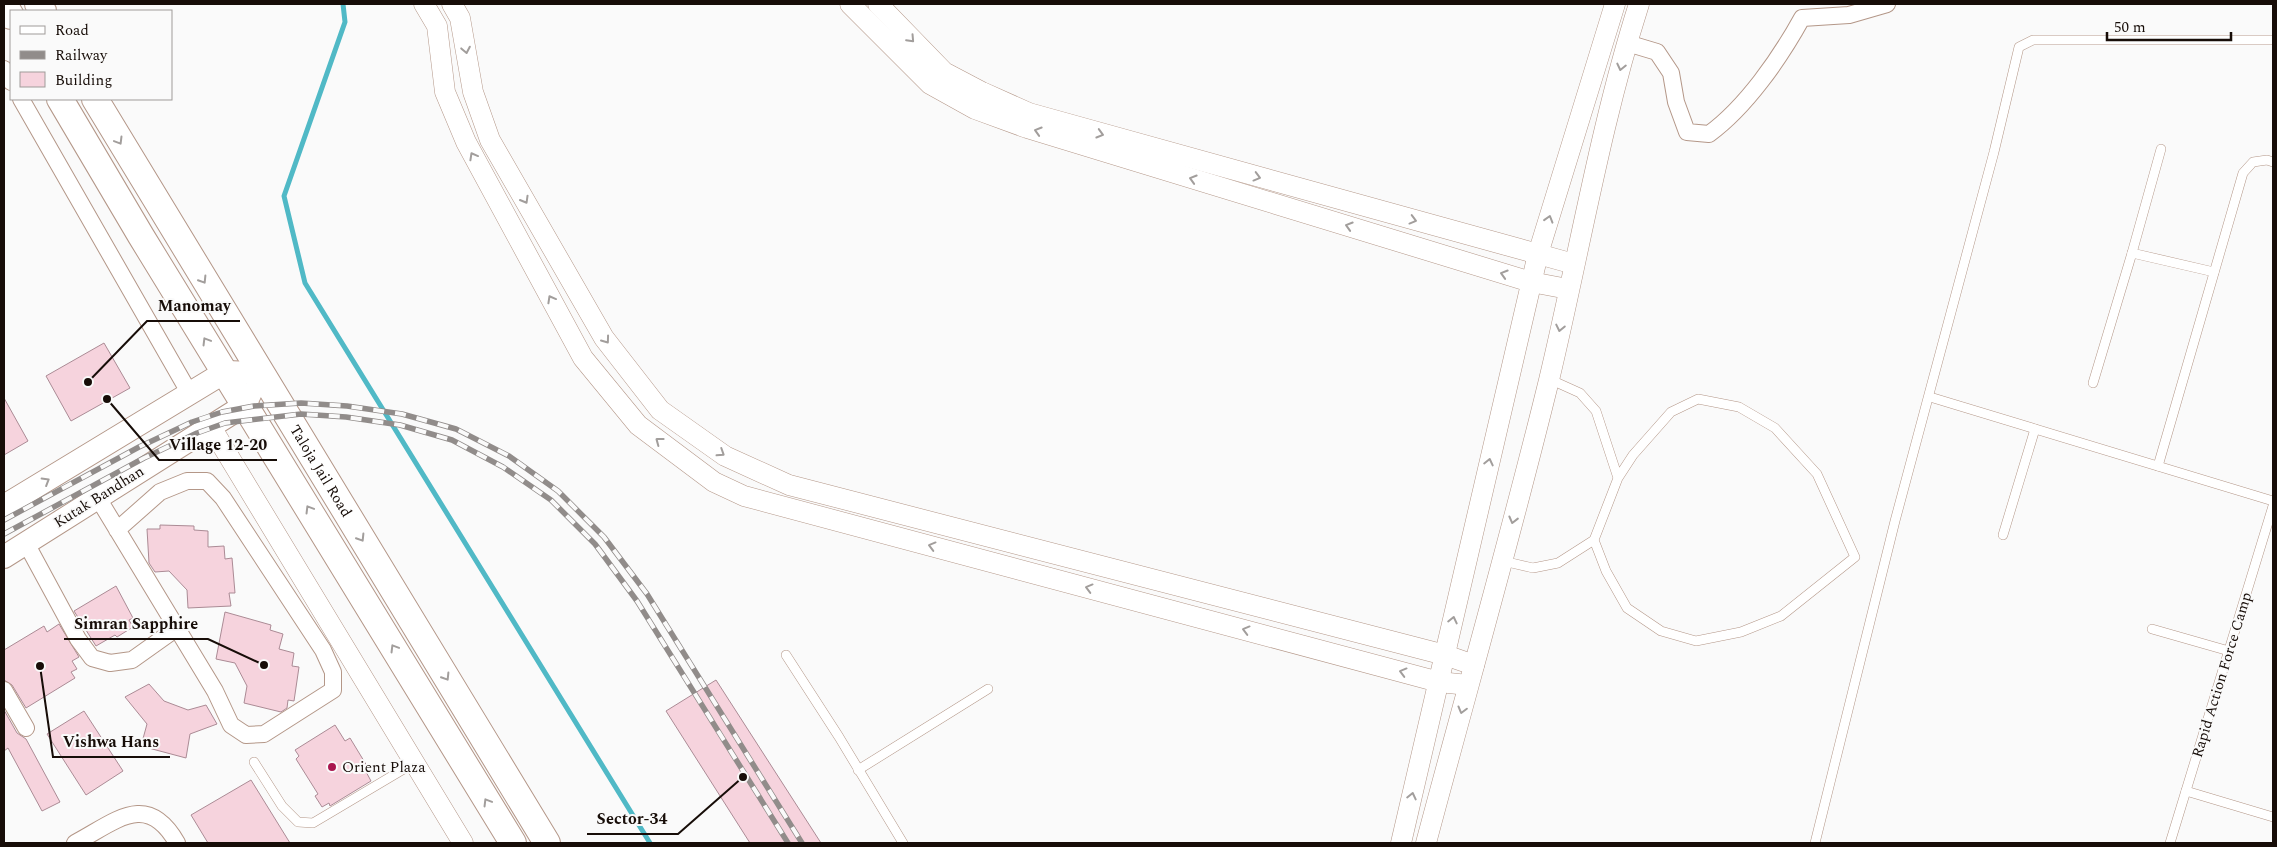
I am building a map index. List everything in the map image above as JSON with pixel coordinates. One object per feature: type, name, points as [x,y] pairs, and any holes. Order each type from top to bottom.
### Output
[{"type":"main road","name":"Taloja Jail Road","points":[[61,100],[224,372],[513,843]]},
{"type":"main road","name":"Taloja Jail Road","points":[[95,100],[547,843]]},
{"type":"main road","points":[[4,506],[224,372],[260,373],[245,405]]},
{"type":"main road","name":"Kutak Bandhan","points":[[4,557],[245,405]]},
{"type":"street","points":[[424,4],[437,26],[445,92],[466,142],[583,358],[638,425],[714,482],[744,496],[1439,682],[1468,685]]},
{"type":"street","points":[[452,4],[460,18],[473,92],[490,140],[604,338],[660,410],[725,456],[789,485],[1445,654],[1474,665]]},
{"type":"street","points":[[850,4],[930,84],[975,109],[1027,128],[1531,282],[1568,289]]},
{"type":"street","points":[[878,4],[944,72],[982,92],[1029,113],[1574,264]]},
{"type":"street","points":[[1401,843],[1538,254],[1615,4]]},
{"type":"street","points":[[1426,843],[1503,560],[1549,379],[1568,289],[1626,43],[1639,4]]},
{"type":"street","points":[[1626,43],[1657,52],[1671,73],[1676,102],[1687,132],[1709,134],[1727,121],[1784,50],[1802,18],[1849,15],[1887,4]]},
{"type":"street","points":[[22,100],[190,394]]},
{"type":"street","points":[[211,427],[463,843]]},
{"type":"street","points":[[98,498],[116,530],[215,691],[231,725],[246,735],[264,734],[333,690],[333,672],[323,650],[224,498],[207,481],[187,482],[160,492],[116,530]]},
{"type":"street","points":[[26,543],[78,639],[92,658],[110,663],[132,660],[177,628]]},
{"type":"street","points":[[4,690],[26,728]]},
{"type":"street","points":[[75,843],[129,814],[137,813],[144,813],[163,823],[177,843]]},
{"type":"lane","points":[[1815,843],[1895,521],[1992,162],[2018,47],[2033,40],[2273,40]]},
{"type":"lane","points":[[2093,383],[2161,149]]},
{"type":"lane","points":[[2158,466],[2243,173],[2253,162],[2267,160],[2273,162]]},
{"type":"lane","points":[[2132,253],[2214,272]]},
{"type":"lane","points":[[1549,379],[1580,393],[1596,411],[1618,478]]},
{"type":"lane","points":[[1930,397],[2273,501]]},
{"type":"lane","points":[[1503,560],[1533,568],[1558,564],[1594,540],[1618,478],[1633,455],[1671,412],[1698,399],[1739,407],[1775,428],[1817,474],[1855,557],[1781,616],[1741,632],[1696,642],[1661,631],[1627,608],[1606,571],[1594,540]]},
{"type":"lane","points":[[2003,535],[2035,429]]},
{"type":"lane","name":"Rapid Action Force Camp","points":[[2170,843],[2273,506]]},
{"type":"lane","points":[[2152,629],[2229,651]]},
{"type":"lane","points":[[786,655],[839,737],[903,843]]},
{"type":"lane","points":[[858,770],[988,689]]},
{"type":"lane","points":[[254,762],[282,806],[298,822],[313,823],[414,763]]},
{"type":"lane","points":[[2186,791],[2273,817]]},
{"type":"building","points":[[104,343],[130,388],[71,421],[46,376]]},
{"type":"building","points":[[4,398],[28,441],[4,455]]},
{"type":"building","points":[[160,525],[194,526],[194,530],[208,531],[208,547],[224,546],[225,559],[232,558],[235,593],[229,593],[231,606],[188,608],[187,590],[169,571],[155,572],[149,563],[147,529],[160,529]]},
{"type":"building","points":[[116,586],[133,618],[129,620],[133,627],[117,637],[115,635],[96,646],[74,611]]},
{"type":"building","points":[[225,612],[271,625],[270,630],[283,634],[279,649],[294,653],[292,666],[299,667],[294,701],[288,700],[287,708],[281,712],[244,703],[247,686],[235,663],[216,659]]},
{"type":"building","points":[[59,624],[79,657],[72,661],[77,669],[71,672],[75,678],[26,708],[12,685],[4,680],[4,650],[44,626],[47,632]]},
{"type":"building","points":[[716,680],[821,843],[750,843],[666,711]]},
{"type":"building","points":[[149,684],[164,701],[188,710],[206,705],[217,724],[190,734],[186,758],[141,746],[147,724],[125,697]]},
{"type":"building","points":[[4,710],[17,733],[26,739],[60,802],[42,811],[8,748],[4,751]]},
{"type":"building","points":[[84,711],[123,771],[86,795],[47,734]]},
{"type":"building","name":"Orient Plaza","points":[[335,725],[345,741],[350,738],[367,766],[364,768],[371,781],[330,806],[329,803],[322,807],[315,796],[318,794],[296,759],[299,756],[295,750]]},
{"type":"building","points":[[251,780],[290,843],[208,843],[191,815]]},
{"type":"waterway","points":[[343,4],[345,22],[284,196],[305,283],[650,843]]},
{"type":"railway","points":[[4,520],[139,447],[192,422],[222,412],[254,406],[301,403],[347,406],[402,414],[456,429],[509,456],[558,491],[604,537],[647,594],[802,843]]},
{"type":"railway","points":[[4,534],[144,458],[197,433],[225,423],[301,414],[346,417],[400,425],[452,440],[503,467],[551,500],[595,544],[637,601],[788,843]]},
{"type":"place","name":"Manomay","points":[[88,382]]},
{"type":"place","name":"Village 12-20","points":[[107,399]]},
{"type":"place","name":"Simran Sapphire","points":[[264,665]]},
{"type":"place","name":"Vishwa Hans","points":[[40,666]]},
{"type":"place","name":"Orient Plaza","points":[[332,767]]},
{"type":"place","name":"Sector-34","points":[[743,777]]}]
